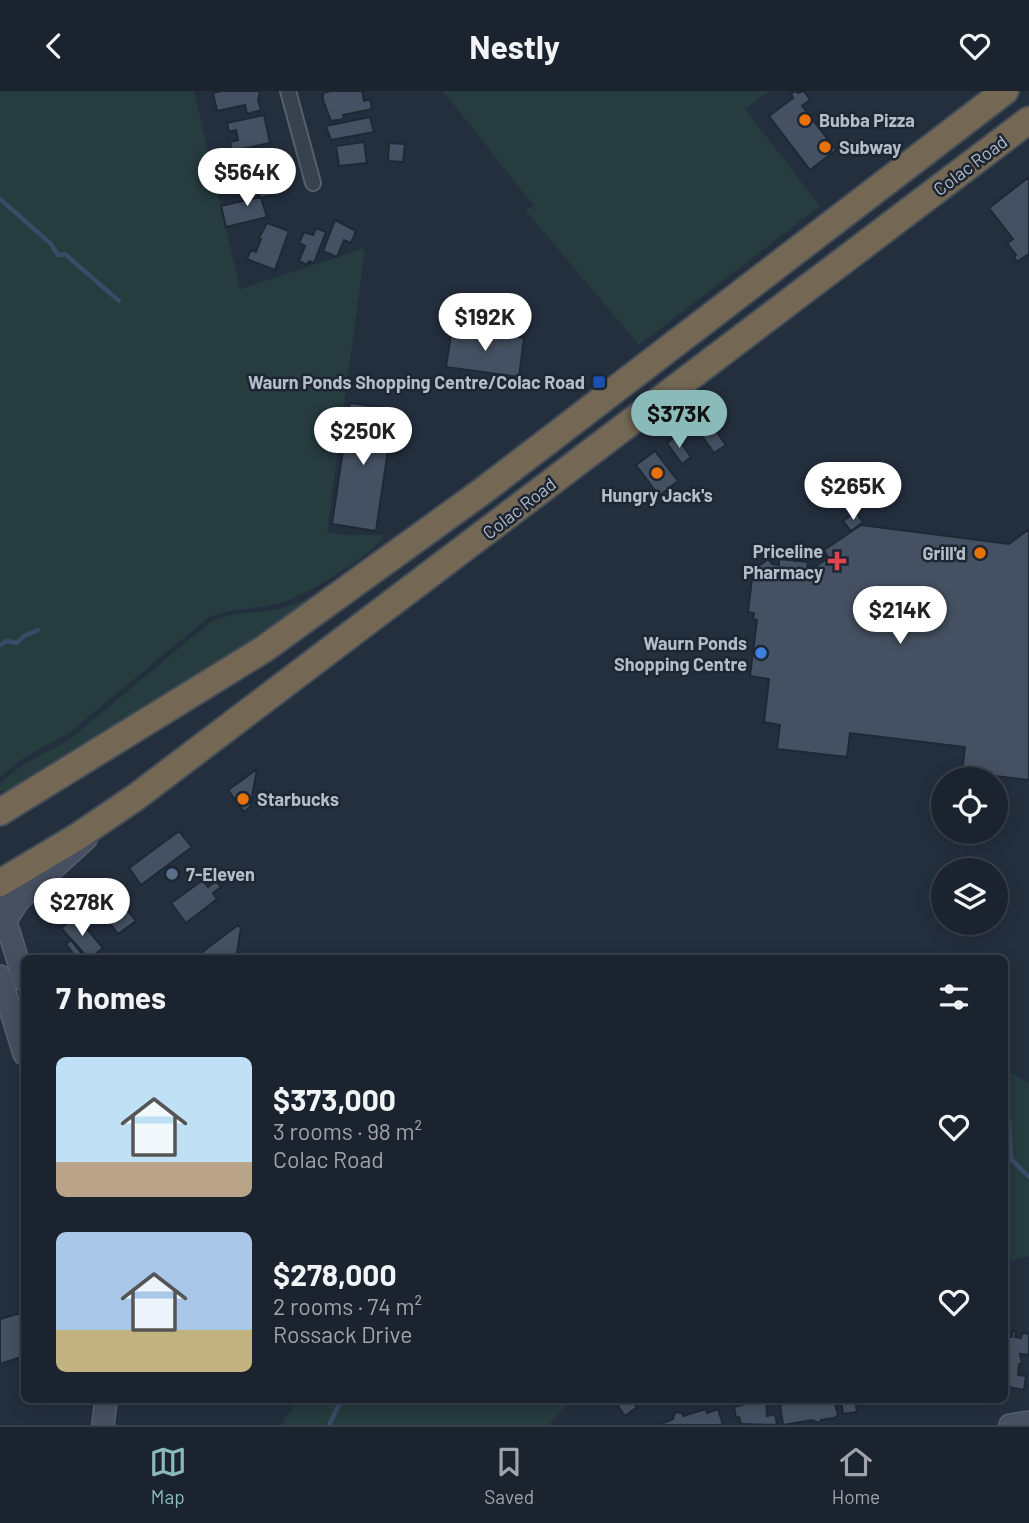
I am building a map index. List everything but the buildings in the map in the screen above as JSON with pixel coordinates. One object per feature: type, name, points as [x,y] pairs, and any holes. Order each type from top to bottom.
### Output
[{"type":"highway","name":"Colac Road","points":[[6,804],[264,649],[515,465],[1006,91]]},
{"type":"highway","name":"Colac Road","points":[[0,883],[107,817],[536,496],[1029,120]]},
{"type":"highway","points":[[515,465],[536,496]]},
{"type":"main road","points":[[21,970],[3,912],[63,863],[107,817]]},
{"type":"main road","points":[[0,977],[21,1044]]},
{"type":"main road","points":[[97,1425],[98,1403]]},
{"type":"main road","points":[[103,1425],[106,1403]]},
{"type":"main road","points":[[1010,1425],[1029,1422]]},
{"type":"street","points":[[288,91],[313,183]]},
{"type":"green space","points":[[0,91],[194,91],[240,289],[365,248],[327,532],[385,535],[378,544],[352,564],[289,600],[209,617],[69,733],[22,759],[0,777]]},
{"type":"green space","points":[[443,91],[770,91],[745,109],[820,206],[639,345],[525,210],[534,206]]},
{"type":"green space","points":[[393,538],[303,610],[10,791],[0,791],[0,783],[24,764],[69,740],[209,623],[227,616],[274,610],[298,602],[341,578]]},
{"type":"green space","points":[[1008,1071],[1029,1083],[1029,1256],[1008,1262]]},
{"type":"green space","points":[[297,1403],[569,1403],[548,1425],[284,1425],[284,1420]]},
{"type":"waterway","points":[[0,199],[51,244],[58,255],[65,254],[119,301]]},
{"type":"waterway","points":[[0,645],[7,641],[17,643],[24,636],[38,630]]},
{"type":"waterway","points":[[1008,1120],[1011,1159],[1029,1177]]},
{"type":"waterway","points":[[329,1425],[340,1403]]},
{"type":"place","name":"Bubba Pizza","points":[[805,120]]},
{"type":"place","name":"Subway","points":[[825,147]]},
{"type":"place","name":"Waurn Ponds Shopping Centre/Colac Road","points":[[599,382]]},
{"type":"place","name":"Hungry Jack's","points":[[657,473]]},
{"type":"place","name":"Grill'd","points":[[980,553]]},
{"type":"place","name":"Priceline Pharmacy","points":[[837,561]]},
{"type":"place","name":"Waurn Ponds Shopping Centre","points":[[761,653]]},
{"type":"place","name":"Starbucks","points":[[243,799]]},
{"type":"place","name":"7-Eleven","points":[[172,874]]}]
